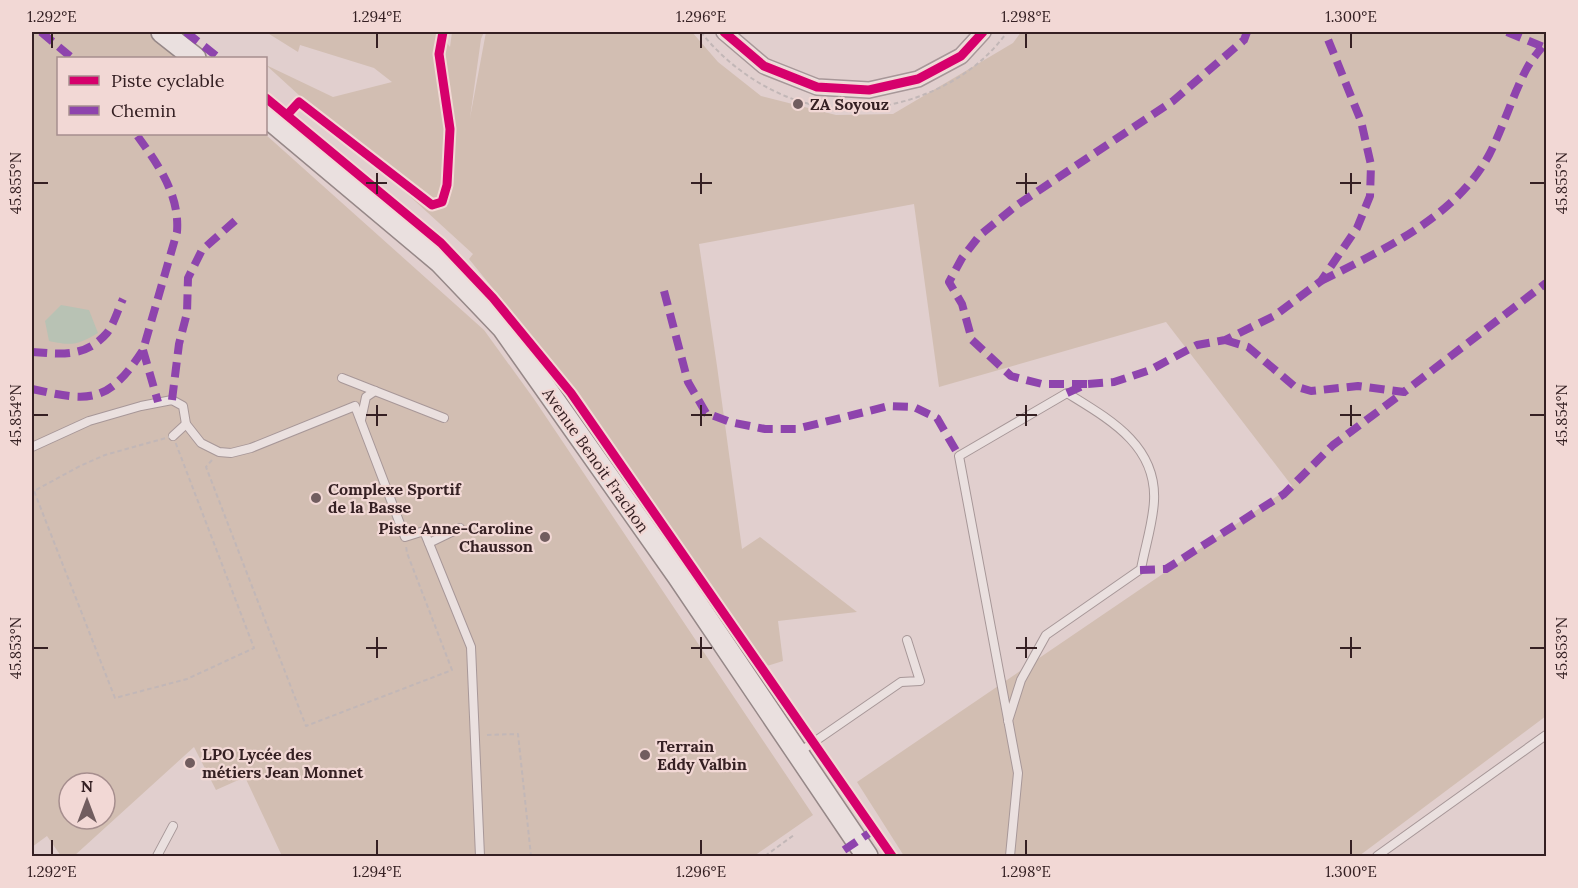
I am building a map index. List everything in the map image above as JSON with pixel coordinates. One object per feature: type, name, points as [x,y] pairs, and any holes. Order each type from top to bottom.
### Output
[{"type":"main road","points":[[162,32],[194,57]]},
{"type":"main road","name":"Avenue Benoit Frachon","points":[[267,117],[440,262],[504,328],[678,576],[867,856]]},
{"type":"street","points":[[724,32],[764,66],[817,87],[869,90],[918,79],[961,56],[983,32]]},
{"type":"lane","points":[[342,378],[444,418]]},
{"type":"lane","points":[[361,421],[366,397],[375,391]]},
{"type":"lane","points":[[1008,721],[1021,680],[1046,635],[1141,569],[1154,502],[1153,474],[1138,447],[1120,428],[1067,393],[959,456],[1008,721],[1018,772],[1010,856]]},
{"type":"lane","points":[[32,447],[89,421],[166,400],[178,402],[183,406],[186,424],[201,443],[219,452],[231,453],[251,448],[355,406],[405,537],[424,531],[471,647],[480,856]]},
{"type":"lane","points":[[173,436],[186,424]]},
{"type":"lane","points":[[429,543],[460,528]]},
{"type":"lane","points":[[798,753],[902,682],[920,681],[907,640]]},
{"type":"lane","points":[[1377,856],[1546,735]]},
{"type":"lane","points":[[158,856],[173,826]]},
{"type":"path","points":[[173,436],[254,648],[187,679],[115,698],[34,491],[105,455],[173,436]]},
{"type":"path","points":[[219,452],[206,467],[306,726],[452,670],[407,553],[405,537]]},
{"type":"path","points":[[475,736],[518,734],[531,856]]},
{"type":"path","points":[[765,856],[794,835]]},
{"type":"shaded area","name":"Complexe Sportif de la Basse","points":[[32,32],[147,32],[179,57],[57,57],[57,135],[266,135],[484,330],[534,399],[813,815],[754,856],[282,856],[245,777],[216,790],[194,747],[117,817],[117,771],[57,771],[57,831],[102,831],[74,856],[61,856],[47,836],[32,847]]},
{"type":"shaded area","points":[[266,32],[439,32],[450,47],[452,32],[484,32],[481,39],[470,118],[486,32],[692,32],[718,62],[761,96],[836,115],[893,114],[1013,43],[1021,32],[1546,32],[1546,716],[1359,856],[904,856],[857,782],[1292,486],[1166,322],[939,387],[914,204],[699,244],[742,549],[760,537],[857,612],[778,621],[783,661],[767,666],[679,551],[538,344],[469,259],[473,254],[267,65],[333,97],[392,82],[374,68],[300,45],[298,52]]},
{"type":"shaded area","points":[[61,305],[89,310],[98,333],[75,343],[64,344],[49,341],[45,321]]},
{"type":"marked path","points":[[41,32],[71,57]]},
{"type":"marked path","points":[[186,32],[218,57]]},
{"type":"marked path","points":[[1087,384],[1042,384],[1011,376],[972,340],[962,304],[949,282],[962,258],[980,235],[1017,205],[1173,101],[1244,40],[1247,32]]},
{"type":"marked path","points":[[1067,393],[1087,384],[1114,382],[1150,370],[1197,345],[1225,340],[1274,316],[1321,281],[1357,228],[1370,196],[1371,165],[1361,121],[1325,32]]},
{"type":"marked path","points":[[1507,32],[1546,48]]},
{"type":"marked path","points":[[1321,281],[1415,230],[1457,197],[1475,177],[1489,155],[1526,70],[1542,47]]},
{"type":"marked path","points":[[32,389],[69,396],[96,395],[119,381],[143,350],[177,232],[177,218],[166,180],[137,135]]},
{"type":"marked path","points":[[172,400],[179,344],[187,313],[188,278],[202,250],[237,219]]},
{"type":"marked path","points":[[1225,340],[1248,347],[1294,386],[1311,391],[1358,386],[1404,392],[1546,283]]},
{"type":"marked path","points":[[664,291],[688,382],[706,413],[730,422],[765,429],[796,429],[889,406],[914,407],[937,418],[959,456]]},
{"type":"marked path","points":[[32,352],[72,353],[90,347],[107,333],[123,299]]},
{"type":"marked path","points":[[143,350],[158,402]]},
{"type":"marked path","points":[[1140,570],[1166,569],[1284,494],[1333,445],[1404,392]]},
{"type":"marked path","points":[[844,850],[874,830]]},
{"type":"cycle path","points":[[287,115],[299,102],[432,205],[442,202],[447,185],[450,129],[439,54],[443,32]]},
{"type":"cycle path","points":[[724,32],[764,66],[817,87],[869,90],[918,79],[961,56],[983,32]]},
{"type":"cycle path","points":[[267,99],[441,243],[493,298],[571,393],[892,856]]},
{"type":"place","name":"ZA Soyouz","points":[[798,104]]},
{"type":"place","name":"Complexe Sportif de la Basse","points":[[316,498]]},
{"type":"place","name":"Piste Anne-Caroline Chausson","points":[[545,537]]},
{"type":"place","name":"Terrain Eddy Valbin","points":[[645,755]]},
{"type":"place","name":"LPO Lycée des métiers Jean Monnet","points":[[190,763]]}]
